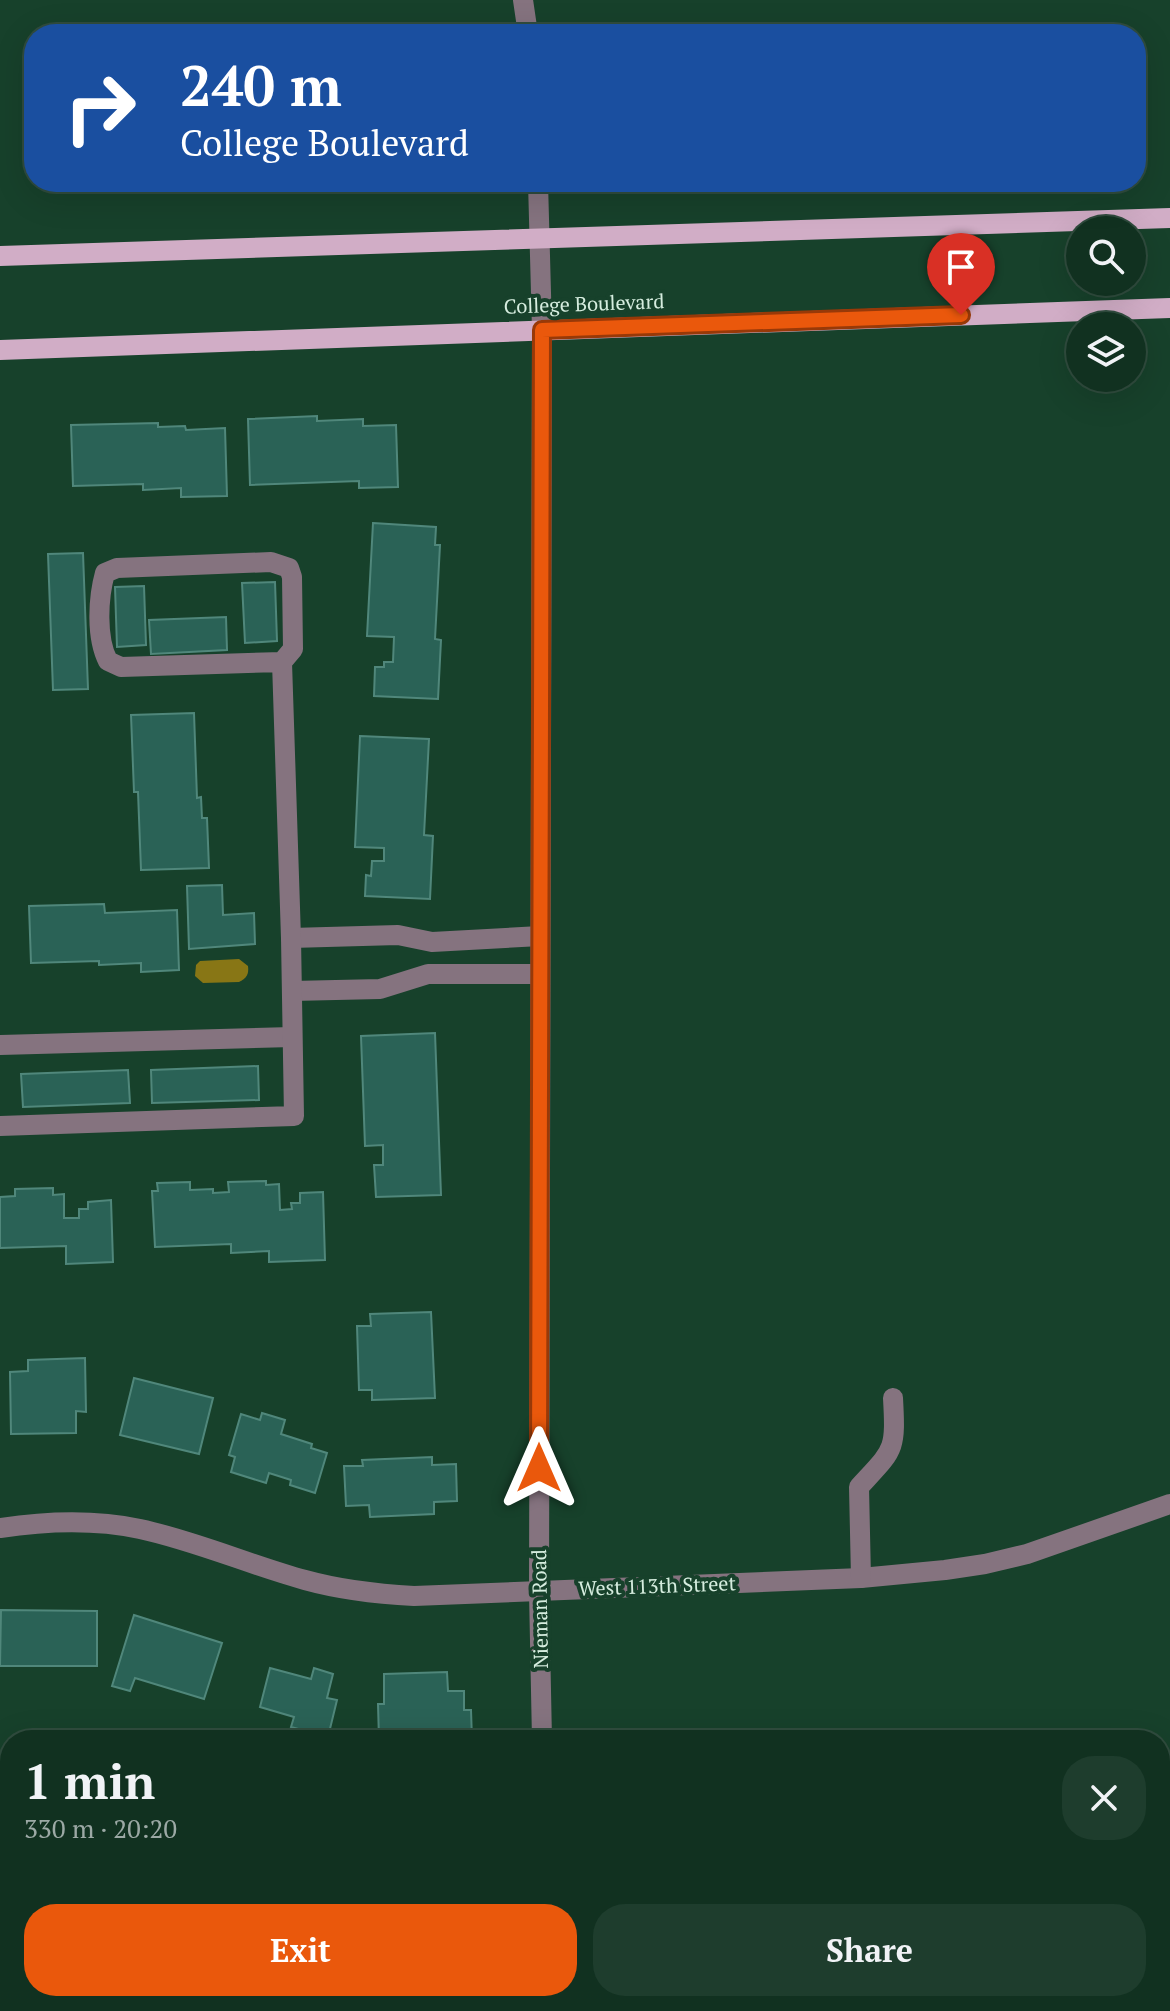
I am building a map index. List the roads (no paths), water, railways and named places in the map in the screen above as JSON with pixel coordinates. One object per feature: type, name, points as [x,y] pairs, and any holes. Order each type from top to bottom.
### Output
[{"type":"main road","points":[[0,256],[1170,218]]},
{"type":"main road","name":"College Boulevard","points":[[0,350],[1170,308]]},
{"type":"street","points":[[523,0],[527,24]]},
{"type":"street","name":"Nieman Road","points":[[538,192],[542,330],[539,1592],[542,1730]]},
{"type":"street","points":[[0,1126],[294,1116],[282,662],[293,649],[292,577],[289,568],[271,562],[117,568],[105,573],[101,589],[102,650],[108,661],[121,667],[282,662]]},
{"type":"street","points":[[291,938],[398,935],[432,942],[540,936]]},
{"type":"street","points":[[292,991],[380,989],[428,974],[540,974]]},
{"type":"street","points":[[0,1045],[292,1037]]},
{"type":"street","points":[[861,1578],[859,1487],[888,1456],[895,1436],[893,1398]]},
{"type":"street","name":"West 113th Street","points":[[0,1528],[42,1521],[79,1521],[141,1529],[307,1581],[366,1593],[414,1596],[861,1578],[985,1564],[1027,1554],[1170,1504]]}]
